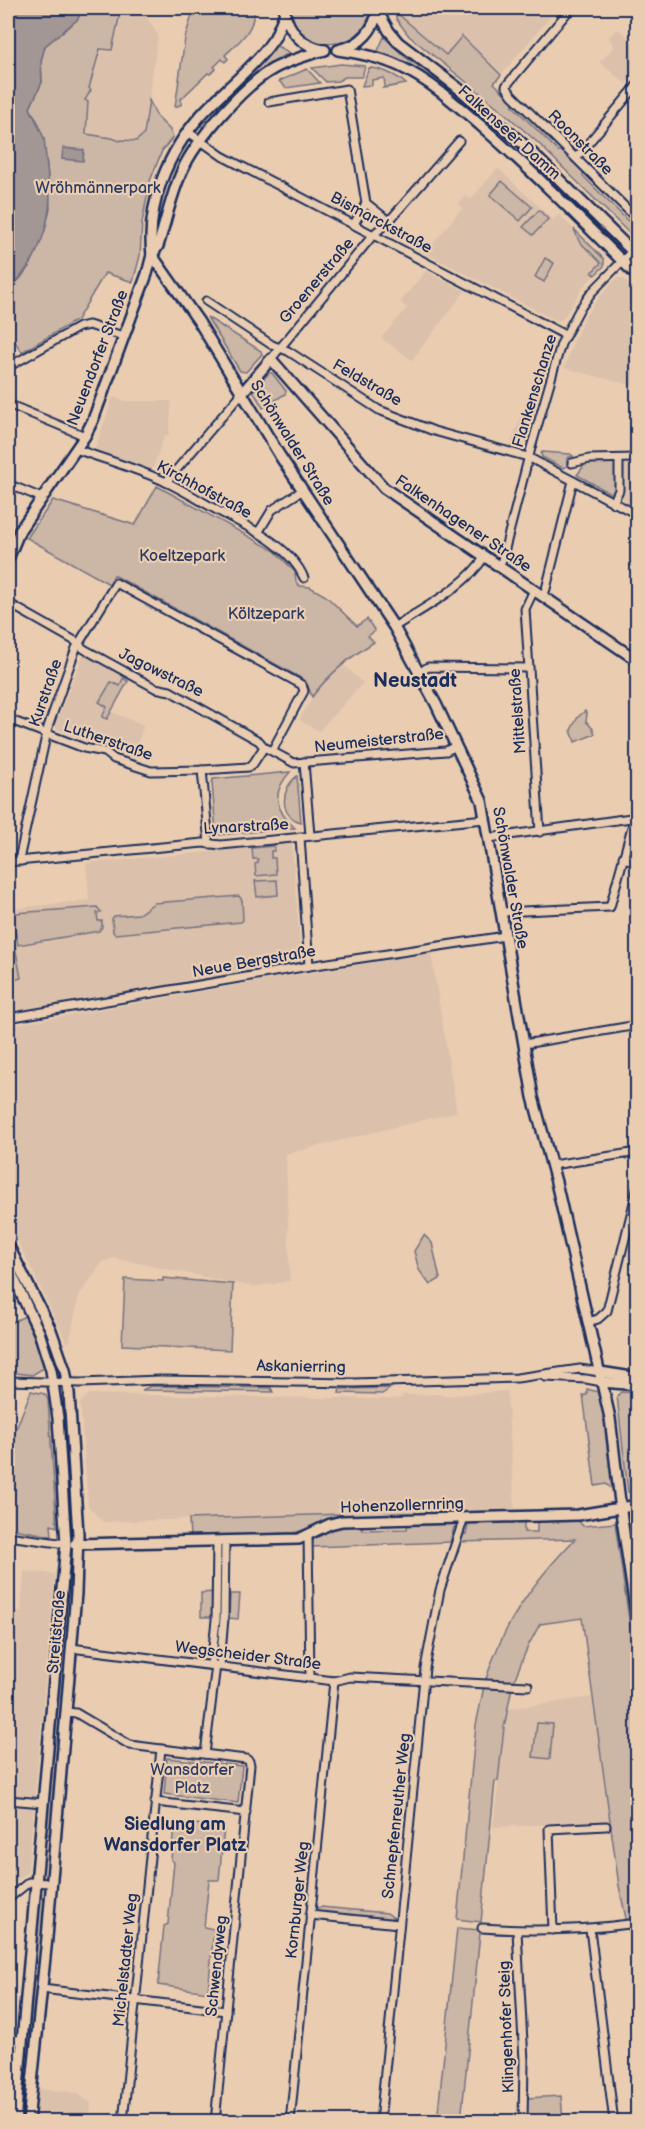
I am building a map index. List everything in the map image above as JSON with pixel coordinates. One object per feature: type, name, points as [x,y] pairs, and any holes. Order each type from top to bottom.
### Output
[{"type":"main road","points":[[284,10],[289,26],[297,38],[310,46],[325,50]]},
{"type":"main road","name":"Neuendorfer Straße","points":[[152,255],[151,224],[156,200],[173,154],[187,131],[263,53],[275,37],[284,10]]},
{"type":"main road","points":[[338,50],[352,46],[366,36],[373,27],[378,10]]},
{"type":"main road","name":"Falkenseer Damm","points":[[378,10],[388,31],[398,42],[457,87],[522,143],[635,251]]},
{"type":"main road","name":"Falkenseer Damm","points":[[325,50],[338,50],[386,60],[429,83],[514,154],[638,277]]},
{"type":"main road","name":"Neuendorfer Straße","points":[[8,559],[15,538],[85,436],[93,420],[152,255],[158,246],[182,171],[200,141],[219,118],[266,73],[292,60],[325,50]]},
{"type":"main road","points":[[151,224],[164,226]]},
{"type":"main road","name":"Schönwalder Straße","points":[[152,255],[200,322],[303,490],[393,627],[419,673],[482,800],[533,1097],[552,1165],[610,1418],[620,1508],[638,1628]]},
{"type":"main road","points":[[242,393],[271,359]]},
{"type":"main road","name":"Falkenhagener Straße","points":[[271,359],[378,483],[638,661]]},
{"type":"main road","points":[[8,1245],[51,1330],[67,1382]]},
{"type":"main road","points":[[8,1266],[39,1332],[53,1382]]},
{"type":"main road","name":"Askanierring","points":[[601,1377],[638,1378]]},
{"type":"main road","name":"Askanierring","points":[[601,1377],[626,1385],[638,1385]]},
{"type":"main road","name":"Streitstraße","points":[[15,2121],[66,1544],[64,1492],[53,1382]]},
{"type":"main road","name":"Streitstraße","points":[[28,2121],[42,1989],[78,1544],[67,1382]]},
{"type":"main road","name":"Hohenzollernring","points":[[66,1544],[299,1539],[330,1524],[342,1521],[578,1515],[637,1506]]},
{"type":"street","name":"Roonstraße","points":[[571,8],[506,86],[512,95],[638,220]]},
{"type":"street","points":[[576,158],[638,84]]},
{"type":"street","points":[[269,102],[347,89],[366,203],[354,224]]},
{"type":"street","name":"Bismarckstraße","points":[[187,131],[222,156],[565,335]]},
{"type":"street","name":"Groenerstraße","points":[[271,359],[374,234],[389,221],[459,141]]},
{"type":"street","points":[[366,203],[389,221]]},
{"type":"street","name":"Flankenschanze","points":[[499,566],[528,457],[565,335],[592,292],[635,251]]},
{"type":"street","name":"Feldstraße","points":[[206,302],[288,351],[382,412],[433,430],[528,457],[638,515]]},
{"type":"street","points":[[8,367],[79,327],[89,325],[123,336]]},
{"type":"street","points":[[166,482],[242,393]]},
{"type":"street","points":[[8,404],[85,436]]},
{"type":"street","name":"Kirchhofstraße","points":[[76,448],[166,482],[258,534],[291,558],[300,568],[304,578]]},
{"type":"street","points":[[572,463],[589,459],[637,458]]},
{"type":"street","points":[[614,502],[619,490],[619,459]]},
{"type":"street","name":"Mittelstraße","points":[[540,832],[525,609],[538,593],[546,589],[573,481]]},
{"type":"street","points":[[8,484],[42,498]]},
{"type":"street","points":[[258,534],[272,510],[303,490]]},
{"type":"street","points":[[393,627],[449,592],[485,556]]},
{"type":"street","name":"Kurstraße","points":[[21,861],[20,855],[46,734],[79,644],[113,585],[120,583],[302,685],[304,691],[272,751]]},
{"type":"street","name":"Jagowstraße","points":[[8,603],[154,688],[170,691],[294,763],[304,762]]},
{"type":"street","points":[[419,673],[428,668],[529,668]]},
{"type":"street","name":"Lutherstraße","points":[[8,719],[84,748],[105,752],[114,759],[151,771],[202,771],[251,766],[264,747]]},
{"type":"street","name":"Neumeisterstraße","points":[[304,762],[446,751],[456,746]]},
{"type":"street","points":[[304,762],[310,835]]},
{"type":"street","points":[[202,771],[209,844]]},
{"type":"street","points":[[501,912],[610,908],[638,805]]},
{"type":"street","points":[[489,838],[636,818]]},
{"type":"street","name":"Lynarstraße","points":[[8,862],[209,844],[221,845],[485,819]]},
{"type":"street","points":[[300,837],[309,966]]},
{"type":"street","points":[[623,857],[638,864]]},
{"type":"street","name":"Neue Bergstraße","points":[[8,1018],[309,966],[505,936]]},
{"type":"street","points":[[524,1044],[638,1025]]},
{"type":"street","points":[[552,1165],[638,1152]]},
{"type":"street","points":[[588,1322],[598,1319],[607,1311],[638,1186]]},
{"type":"street","name":"Askanierring","points":[[8,1381],[159,1380],[354,1383],[601,1377]]},
{"type":"street","name":"Schnepfenreuther Weg","points":[[380,2121],[423,1681],[433,1619],[462,1518]]},
{"type":"street","points":[[8,1536],[66,1544]]},
{"type":"street","points":[[308,1536],[310,1677]]},
{"type":"street","points":[[205,1754],[216,1665],[216,1611],[221,1541]]},
{"type":"street","name":"Wegscheider Straße","points":[[71,1648],[334,1681],[350,1677],[528,1686]]},
{"type":"street","name":"Kornburger Weg","points":[[290,2121],[334,1681]]},
{"type":"street","points":[[66,1712],[76,1713],[130,1745],[205,1754],[249,1761],[246,1812],[154,1802],[161,1749]]},
{"type":"street","points":[[8,1800],[43,1803]]},
{"type":"street","name":"Michelstadter Weg","points":[[123,2121],[154,1802]]},
{"type":"street","name":"Schwendyweg","points":[[215,2121],[246,1812]]},
{"type":"street","points":[[553,1930],[549,1829],[606,1826]]},
{"type":"street","points":[[8,1899],[29,1882],[51,1883]]},
{"type":"street","points":[[310,1915],[399,1924]]},
{"type":"street","points":[[482,1928],[517,1931],[590,1929],[638,1923]]},
{"type":"street","points":[[590,1929],[614,2121]]},
{"type":"street","name":"Klingenhofer Steig","points":[[517,1931],[524,2070],[523,2121]]},
{"type":"street","points":[[42,1989],[226,2011]]},
{"type":"street","points":[[8,2038],[22,2041]]},
{"type":"shaded area","points":[[8,8],[53,10],[90,8],[80,13],[78,19],[45,46],[41,61],[42,82],[30,108],[44,138],[50,198],[49,211],[43,237],[32,260],[8,290]]},
{"type":"shaded area","points":[[403,8],[558,8],[501,75],[463,36],[446,55],[398,14]]},
{"type":"shaded area","points":[[121,9],[146,16],[158,35],[144,134],[136,141],[120,141],[86,134],[88,103],[85,101],[91,90],[89,89],[100,49],[112,50]]},
{"type":"shaded area","points":[[618,29],[637,45],[637,69],[626,84],[599,62],[614,47],[609,37]]},
{"type":"shaded area","points":[[63,148],[84,150],[83,161],[62,159]]},
{"type":"shaded area","points":[[498,168],[553,220],[559,214],[604,259],[604,266],[584,286],[563,319],[557,321],[425,253],[463,207],[458,204],[465,196],[471,199]]},
{"type":"shaded area","points":[[426,271],[465,291],[412,360],[381,338],[407,308],[400,302]]},
{"type":"shaded area","points":[[617,278],[623,278],[637,293],[637,387],[564,368],[585,316]]},
{"type":"shaded area","points":[[113,397],[126,401],[172,401],[169,435],[165,435],[152,470],[95,449]]},
{"type":"shaded area","points":[[523,410],[532,413],[523,445],[511,443]]},
{"type":"shaded area","points":[[637,437],[637,508],[623,500],[622,496],[625,487],[624,467],[627,463],[636,463]]},
{"type":"shaded area","points":[[85,655],[130,680],[112,712],[144,725],[133,756],[57,729],[55,725],[82,657]]},
{"type":"shaded area","points":[[343,664],[363,683],[319,731],[299,720],[320,685]]},
{"type":"shaded area","points":[[292,844],[301,958],[298,961],[8,1012],[8,909],[89,900],[86,863]]},
{"type":"shaded area","points":[[431,953],[457,1112],[286,1154],[290,1281],[253,1287],[113,1258],[102,1263],[79,1296],[69,1343],[67,1343],[8,1221],[8,1026]]},
{"type":"shaded area","points":[[507,1391],[515,1509],[103,1522],[88,1506],[80,1403],[89,1394],[389,1399],[402,1398],[402,1395],[440,1394],[440,1396]]},
{"type":"shaded area","points":[[24,1571],[55,1574],[28,1872],[8,1888],[8,1610],[21,1611]]},
{"type":"shaded area","points":[[592,1697],[610,1822],[493,1827],[507,1709]]},
{"type":"shaded area","points":[[39,2089],[77,2093],[91,2103],[90,2117],[62,2115],[61,2121],[35,2121]]},
{"type":"green space","name":"Wröhmännerpark","points":[[90,8],[121,9],[112,50],[100,49],[89,88],[91,90],[85,100],[88,102],[86,134],[120,141],[136,141],[144,134],[149,100],[157,117],[170,130],[173,137],[162,151],[150,181],[142,223],[140,256],[133,282],[105,273],[77,320],[22,352],[8,332],[8,290],[31,264],[45,230],[50,208],[47,165],[39,124],[30,108],[42,82],[41,61],[45,46],[78,19],[80,13]]},
{"type":"green space","points":[[194,8],[254,8],[254,16],[246,34],[225,55],[228,59],[225,62],[222,59],[214,67],[216,69],[208,73],[180,100],[182,104],[175,107],[185,38]]},
{"type":"green space","points":[[290,8],[371,8],[366,23],[357,35],[330,44],[304,35],[295,24]]},
{"type":"green space","points":[[393,8],[403,8],[398,14],[446,55],[462,36],[501,75],[494,83],[513,102],[513,106],[558,151],[565,151],[583,168],[583,176],[628,221],[636,221],[637,232],[633,237],[537,142],[500,109],[409,36],[397,20]]},
{"type":"green space","points":[[384,37],[405,57],[478,111],[475,114],[417,71],[377,53]]},
{"type":"green space","points":[[275,45],[290,53],[277,59],[254,76],[204,129],[199,124]]},
{"type":"green space","points":[[341,64],[365,66],[362,77],[345,77],[338,81],[326,82],[312,68]]},
{"type":"green space","points":[[369,68],[389,73],[406,84],[383,88],[384,78],[372,80],[372,85],[362,86]]},
{"type":"green space","points":[[307,69],[320,83],[286,88],[279,81]]},
{"type":"green space","points":[[482,114],[539,165],[619,245],[615,248],[536,168],[479,118]]},
{"type":"green space","points":[[502,181],[532,207],[520,221],[490,195]]},
{"type":"green space","points":[[539,210],[548,219],[533,235],[523,227]]},
{"type":"green space","points":[[574,229],[604,259],[604,266],[595,275],[592,272],[601,263],[579,241]]},
{"type":"green space","points":[[545,258],[554,263],[544,282],[535,277]]},
{"type":"green space","points":[[207,317],[261,351],[262,354],[246,372],[240,371]]},
{"type":"green space","points":[[269,373],[272,373],[286,391],[285,394],[263,408],[253,391]]},
{"type":"green space","points":[[542,452],[573,456],[567,458],[567,466],[563,468],[542,457]]},
{"type":"green space","points":[[613,462],[616,484],[614,492],[610,493],[577,475],[585,464]]},
{"type":"green space","name":"Koeltzepark","points":[[157,486],[275,551],[295,572],[296,582],[300,586],[310,587],[326,596],[357,626],[367,619],[375,631],[368,636],[374,642],[340,667],[312,697],[308,686],[301,678],[114,575],[109,584],[27,538],[53,500],[135,525]]},
{"type":"green space","points":[[123,678],[128,681],[107,719],[102,717],[107,707],[99,702],[111,682],[120,686]]},
{"type":"green space","points":[[585,711],[586,721],[595,734],[575,742],[571,730],[578,717]]},
{"type":"green space","points":[[290,772],[280,787],[278,801],[283,815],[295,828],[218,835],[216,833],[213,779]]},
{"type":"green space","points":[[297,776],[301,822],[288,814],[284,801],[288,787]]},
{"type":"green space","points":[[274,846],[271,858],[275,858],[276,874],[256,876],[255,864],[258,863],[258,859],[253,859],[252,848]]},
{"type":"green space","points":[[277,880],[278,895],[257,897],[255,881]]},
{"type":"green space","points":[[239,896],[242,900],[243,920],[241,922],[115,934],[113,932],[112,919],[114,916],[139,914],[154,903]]},
{"type":"green space","points":[[97,907],[101,912],[97,913],[98,921],[102,921],[99,931],[18,945],[12,915],[15,913]]},
{"type":"green space","points":[[15,946],[21,978],[8,982],[8,947]]},
{"type":"green space","points":[[424,1235],[432,1243],[440,1279],[430,1285],[419,1270],[414,1251]]},
{"type":"green space","points":[[163,1278],[233,1284],[230,1350],[122,1345],[125,1279],[163,1281]]},
{"type":"green space","points":[[25,1316],[39,1349],[44,1368],[32,1375],[8,1372],[8,1324]]},
{"type":"green space","points":[[151,1386],[271,1388],[273,1392],[142,1390]]},
{"type":"green space","points":[[391,1388],[382,1394],[339,1393],[340,1389]]},
{"type":"green space","points":[[587,1389],[598,1392],[599,1399],[603,1400],[614,1487],[611,1488],[606,1484],[595,1486],[583,1395],[587,1395]]},
{"type":"green space","points":[[31,1391],[45,1394],[48,1400],[57,1527],[51,1525],[52,1536],[8,1528],[8,1498],[12,1487],[8,1485],[8,1449]]},
{"type":"green space","points":[[621,1392],[637,1393],[638,1495],[628,1492],[617,1396]]},
{"type":"green space","points":[[59,1395],[63,1395],[69,1438],[76,1531],[71,1531]]},
{"type":"green space","points":[[343,1514],[293,1533],[190,1537],[189,1519]]},
{"type":"green space","points":[[576,1518],[583,1526],[615,1523],[637,1675],[637,1969],[619,1886],[582,1618],[540,1624],[513,1683],[485,1682],[501,1641],[521,1604],[546,1571],[575,1539],[458,1542],[461,1535],[466,1534],[467,1522],[524,1520],[524,1532],[537,1532],[537,1520]]},
{"type":"green space","points":[[454,1522],[459,1524],[458,1527],[454,1527],[450,1542],[312,1547],[313,1540],[318,1534],[339,1526],[362,1524],[362,1530],[407,1529],[408,1523]]},
{"type":"green space","points":[[69,1557],[74,1557],[73,1598],[51,1834],[46,1835]]},
{"type":"green space","points":[[213,1592],[213,1617],[201,1617],[201,1593]]},
{"type":"green space","points":[[230,1594],[240,1594],[238,1619],[229,1618]]},
{"type":"green space","points":[[484,1686],[512,1687],[504,1728],[498,1781],[495,1781],[481,1922],[457,1919],[476,1725]]},
{"type":"green space","points":[[537,1723],[553,1724],[550,1759],[533,1757]]},
{"type":"green space","name":"Wansdorfer Platz","points":[[167,1758],[242,1766],[238,1803],[164,1794]]},
{"type":"green space","points":[[174,1822],[224,1827],[219,1880],[209,1880],[204,1927],[214,1929],[208,1992],[158,1985],[164,1926],[168,1924],[174,1862],[171,1860]]},
{"type":"green space","points":[[39,1898],[46,1899],[34,2032],[27,2031]]},
{"type":"green space","points":[[321,1907],[387,1913],[395,1919],[317,1914],[313,1909]]},
{"type":"green space","points":[[457,1928],[480,1930],[461,2121],[437,2122]]},
{"type":"green space","points":[[27,2035],[33,2035],[24,2121],[18,2122]]},
{"type":"green space","points":[[561,2096],[563,2121],[525,2122],[526,2098]]},
{"type":"district","name":"Neustadt","points":[[415,681]]},
{"type":"district","name":"Siedlung am Wansdorfer Platz","points":[[175,1834]]},
{"type":"park label","name":"Költzepark","points":[[266,614]]}]
